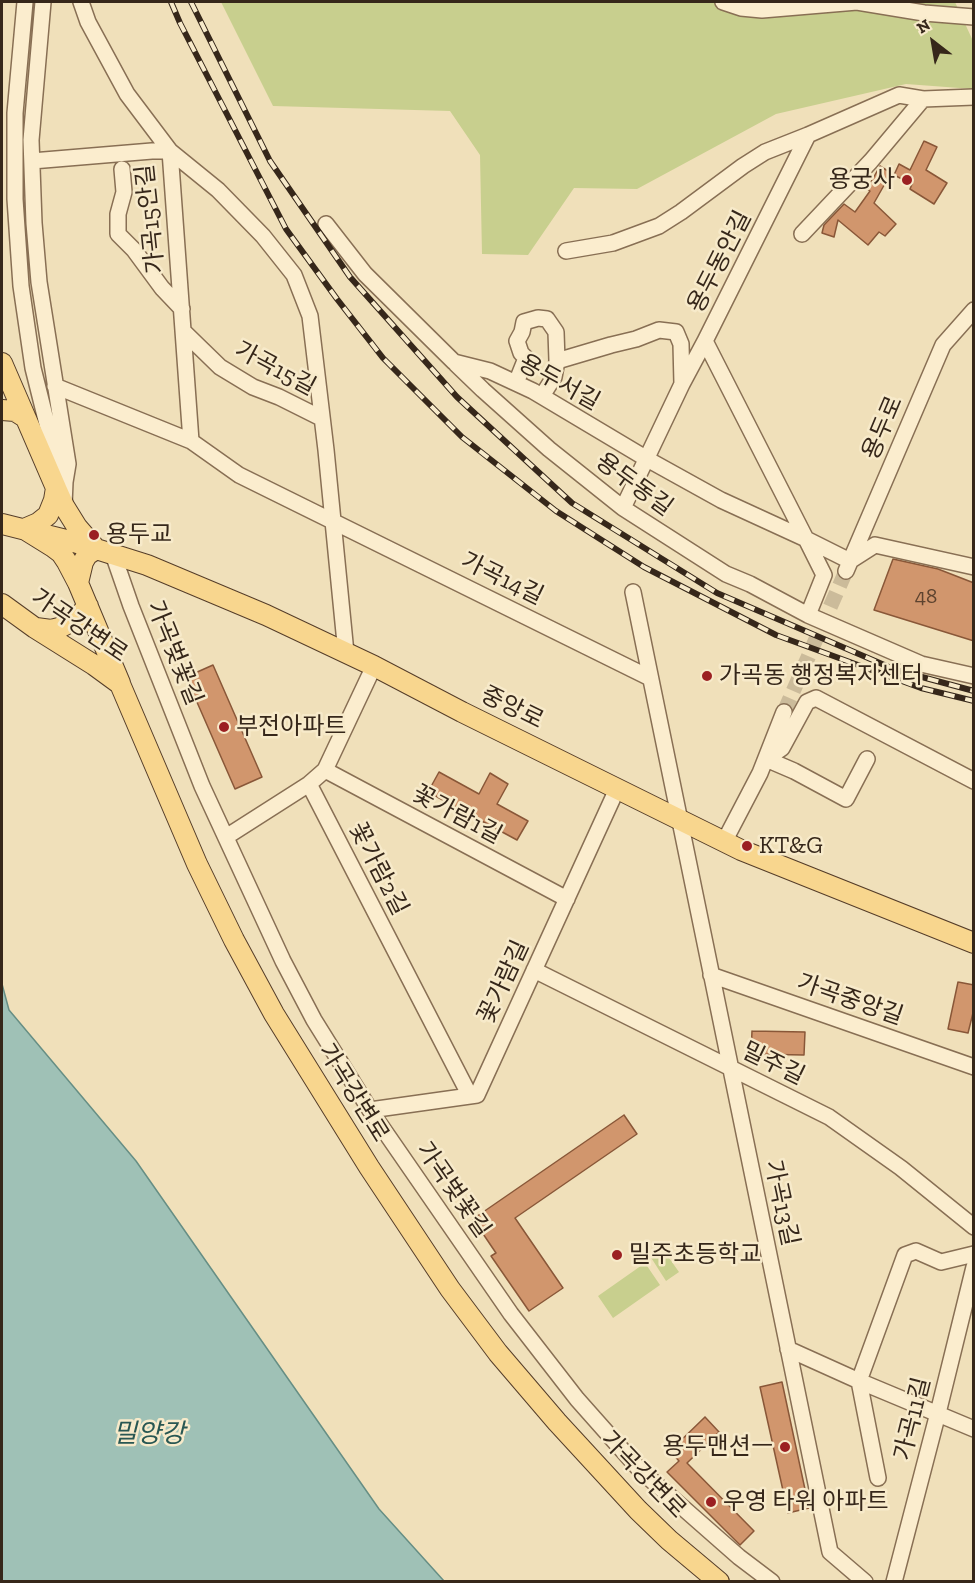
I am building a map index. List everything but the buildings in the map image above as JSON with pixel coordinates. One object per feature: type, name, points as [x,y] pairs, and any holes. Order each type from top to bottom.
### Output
[{"type":"main road","points":[[2,363],[84,537],[104,552]]},
{"type":"main road","points":[[2,410],[15,411],[26,418]]},
{"type":"main road","points":[[24,529],[38,523],[48,515],[54,500],[62,492]]},
{"type":"main road","name":"중앙로","points":[[2,524],[147,565],[244,605],[374,666],[741,850],[974,943]]},
{"type":"main road","points":[[24,529],[61,553],[67,562],[120,684]]},
{"type":"main road","points":[[78,583],[79,572],[87,555],[104,552]]},
{"type":"main road","name":"가곡강변로","points":[[2,604],[120,684],[197,864],[234,940],[274,1014],[387,1196],[450,1289],[498,1353],[638,1510],[669,1540],[719,1581]]},
{"type":"main road","points":[[35,628],[51,630],[59,628],[75,620],[88,606]]},
{"type":"street","points":[[25,2],[15,113],[15,199],[21,286],[33,368],[62,492]]},
{"type":"street","points":[[43,2],[31,140],[34,224],[39,282],[68,464],[62,492]]},
{"type":"street","points":[[81,2],[88,22],[127,94],[170,151],[218,190],[263,236],[294,276],[310,316],[346,653]]},
{"type":"street","points":[[723,2],[741,8],[762,9],[857,2],[924,13],[974,17]]},
{"type":"street","points":[[566,251],[613,243],[659,226],[765,152],[899,95],[923,99],[974,97]]},
{"type":"street","points":[[802,234],[871,161],[923,99]]},
{"type":"street","name":"용두동안길","points":[[806,539],[705,341],[808,135]]},
{"type":"street","name":"가곡15안길","points":[[32,161],[170,151],[191,441]]},
{"type":"street","name":"가곡15안길","points":[[122,169],[124,192],[118,214],[118,234],[182,309]]},
{"type":"street","points":[[326,224],[365,274],[454,362]]},
{"type":"street","name":"용두로","points":[[848,566],[942,345],[974,310]]},
{"type":"street","points":[[516,383],[526,358],[521,353],[517,341],[524,322],[538,318],[548,319],[556,332],[557,361],[554,377],[542,396]]},
{"type":"street","points":[[557,361],[660,330],[676,332],[681,344],[682,384]]},
{"type":"street","name":"가곡15길","points":[[184,333],[220,367],[253,387],[321,418]]},
{"type":"street","points":[[622,508],[705,341]]},
{"type":"street","name":"용두서길","points":[[454,362],[490,371],[542,396],[721,500],[806,539]]},
{"type":"street","name":"용두동길","points":[[454,362],[549,449],[622,508],[726,574],[808,615],[921,664],[974,676]]},
{"type":"street","points":[[55,386],[191,441],[239,475],[333,521]]},
{"type":"street","name":"가곡14길","points":[[333,521],[650,678]]},
{"type":"street","points":[[806,539],[848,566],[875,545],[974,567]]},
{"type":"street","points":[[806,539],[824,575],[808,615]]},
{"type":"street","name":"가곡벚꽃길","points":[[104,552],[131,606],[198,775],[282,961],[314,1020],[370,1110],[511,1314],[577,1399],[640,1470],[739,1557],[772,1581]]},
{"type":"street","points":[[633,592],[679,819]]},
{"type":"street","points":[[226,837],[309,784],[325,770],[374,666]]},
{"type":"street","points":[[766,759],[782,748],[807,702],[816,698],[974,781]]},
{"type":"street","points":[[724,842],[760,773],[784,712]]},
{"type":"street","points":[[766,759],[846,799],[867,759]]},
{"type":"street","name":"꽃가람1길","points":[[325,770],[567,899]]},
{"type":"street","name":"꽃가람2길","points":[[309,784],[470,1096]]},
{"type":"street","name":"꽃가람길","points":[[470,1096],[477,1095],[617,789]]},
{"type":"street","name":"가곡13길","points":[[679,819],[830,1552],[865,1581]]},
{"type":"street","name":"밀주길","points":[[534,970],[829,1117],[901,1168],[974,1227]]},
{"type":"street","name":"가곡중앙길","points":[[711,975],[974,1067]]},
{"type":"street","points":[[370,1110],[470,1096]]},
{"type":"street","points":[[859,1381],[904,1255],[916,1251],[941,1262],[974,1254]]},
{"type":"street","name":"가곡11길","points":[[894,1581],[974,1268]]},
{"type":"street","points":[[788,1349],[974,1429]]},
{"type":"street","name":"가곡11길","points":[[859,1381],[878,1478]]},
{"type":"green space","points":[[221,2],[955,2],[973,41],[973,89],[906,84],[776,114],[637,189],[574,188],[528,255],[482,254],[480,155],[450,111],[273,106]]},
{"type":"green space","points":[[662,1248],[679,1272],[666,1281],[650,1256]]},
{"type":"green space","points":[[645,1263],[660,1285],[613,1318],[598,1296]]},
{"type":"water","name":"밀양강","points":[[2,984],[9,1010],[136,1161],[379,1509],[444,1581],[2,1581]]},
{"type":"tunnel","points":[[784,712],[846,571]]},
{"type":"railway","points":[[171,2],[286,229],[383,358],[462,437],[556,511],[644,567],[776,635],[921,688],[974,701]]},
{"type":"railway","points":[[191,2],[270,161],[350,277],[457,397],[572,503],[717,593],[896,670],[974,691]]},
{"type":"place","name":"용궁사","points":[[907,180]]},
{"type":"place","name":"용두교","points":[[94,535]]},
{"type":"place","name":"가곡동 행정복지센터","points":[[707,676]]},
{"type":"place","name":"부전아파트","points":[[224,727]]},
{"type":"place","name":"KT&G","points":[[747,846]]},
{"type":"place","name":"밀주초등학교","points":[[617,1255]]},
{"type":"place","name":"용두맨션ㅡ","points":[[785,1447]]},
{"type":"place","name":"우영 타워 아파트","points":[[711,1502]]}]
